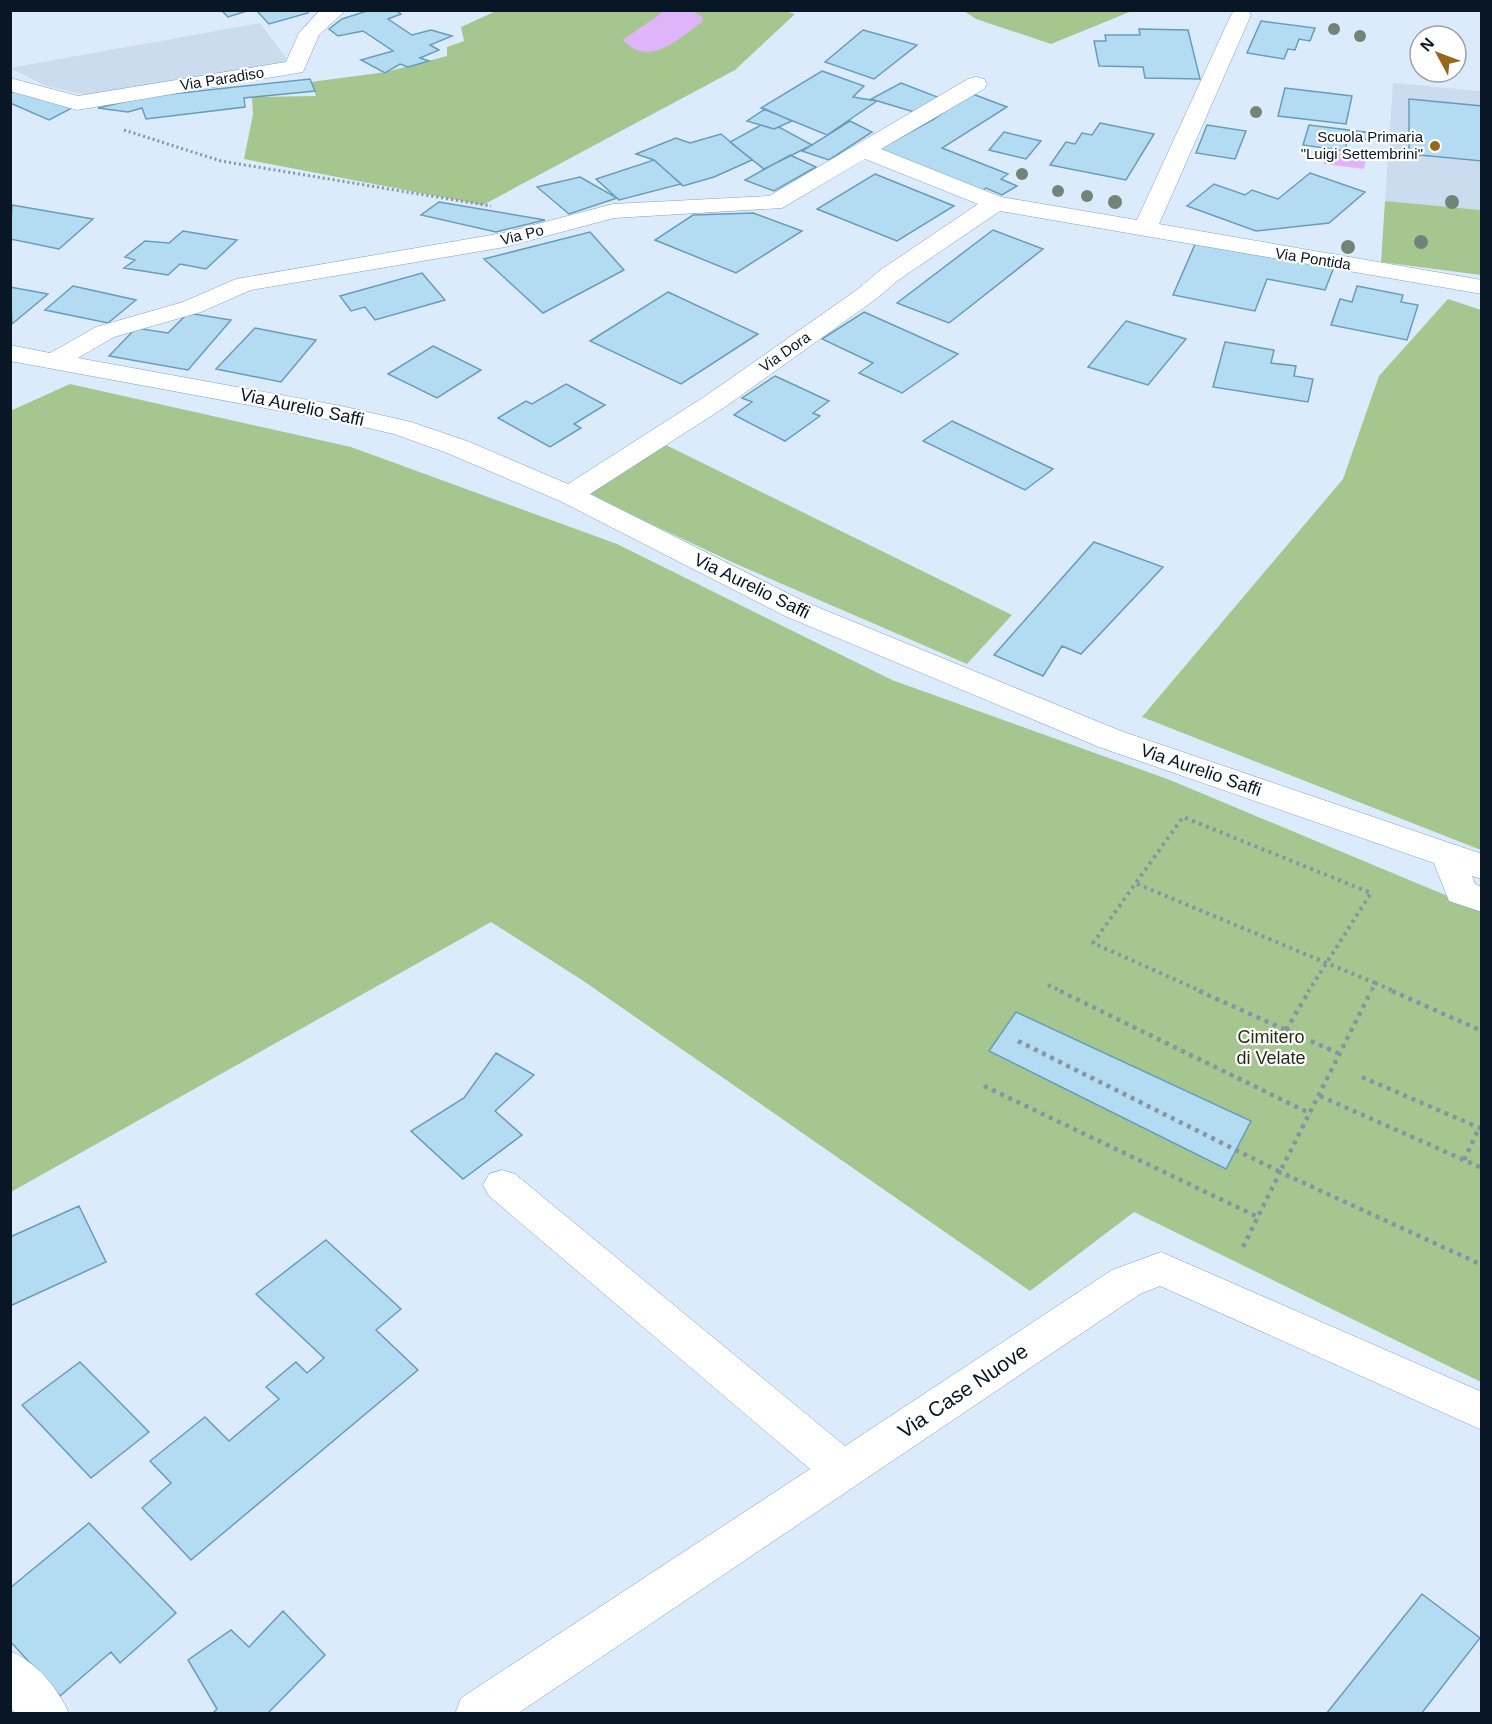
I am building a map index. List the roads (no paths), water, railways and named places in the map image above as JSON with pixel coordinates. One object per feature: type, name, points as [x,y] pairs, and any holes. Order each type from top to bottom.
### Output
[{"type":"street","name":"Via Paradiso","points":[[10,84],[77,103],[295,67],[302,43],[320,18],[336,10]]},
{"type":"street","points":[[1144,230],[1242,15]]},
{"type":"street","name":"Via Po","points":[[52,362],[105,332],[192,307],[245,284],[505,240],[613,211],[774,203],[976,84]]},
{"type":"street","name":"Via Pontida","points":[[865,151],[996,203],[1482,287]]},
{"type":"street","name":"Via Dora","points":[[570,495],[716,400],[867,294],[888,276],[996,203]]},
{"type":"street","name":"Via Aurelio Saffi","points":[[10,353],[200,386],[402,428],[458,447],[570,495],[795,609],[1110,739],[1482,867]]},
{"type":"street","points":[[1447,854],[1461,892],[1482,900]]},
{"type":"street","points":[[502,1185],[844,1471]]},
{"type":"street","name":"Via Case Nuove","points":[[477,1713],[1126,1282],[1161,1269],[1482,1412]]},
{"type":"street","points":[[10,1673],[46,1713]]},
{"type":"place","name":"Scuola Primaria \"Luigi Settembrini\"","points":[[1435,146]]},
{"type":"park label","name":"Cimitero di Velate","points":[[1271,1047]]}]
